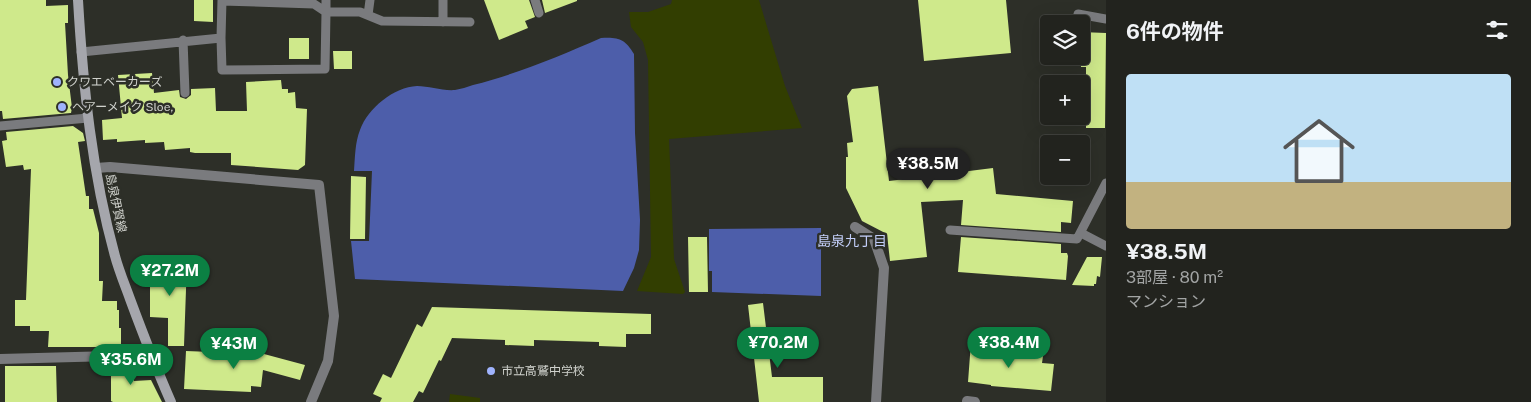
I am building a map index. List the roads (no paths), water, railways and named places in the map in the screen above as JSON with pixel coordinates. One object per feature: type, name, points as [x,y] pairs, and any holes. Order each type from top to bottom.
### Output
[{"type":"main road","name":"島泉伊賀線","points":[[78,0],[88,118],[96,168],[115,257],[150,355],[171,402]]},
{"type":"street","points":[[96,168],[110,166],[319,185],[334,316],[328,361],[311,402]]},
{"type":"street","points":[[855,228],[874,238],[884,268],[876,402]]},
{"type":"street","points":[[0,359],[150,355]]},
{"type":"lane","points":[[326,0],[326,12],[325,69],[222,70],[222,0],[314,4],[326,12],[360,12],[382,21],[470,22]]},
{"type":"lane","points":[[368,16],[370,0]]},
{"type":"lane","points":[[443,0],[443,22]]},
{"type":"lane","points":[[534,0],[539,13]]},
{"type":"lane","points":[[1078,14],[1106,18]]},
{"type":"lane","points":[[81,52],[183,40],[221,38]]},
{"type":"lane","points":[[183,40],[185,93]]},
{"type":"lane","points":[[0,126],[88,118]]},
{"type":"lane","points":[[950,230],[1077,239],[1106,183]]},
{"type":"lane","points":[[1081,233],[1106,246]]},
{"type":"water","points":[[601,38],[621,40],[628,45],[634,54],[635,133],[640,220],[639,250],[634,268],[623,291],[355,279],[351,241],[369,241],[372,171],[354,171],[357,140],[364,122],[375,107],[391,95],[408,87],[422,86],[450,90],[462,89],[522,70]]},
{"type":"water","points":[[821,228],[821,296],[712,292],[712,271],[709,271],[709,229]]},
{"type":"place","name":"クワエベーカーズ","points":[[57,82]]},
{"type":"place","name":"ヘアーメイク Sloe,","points":[[62,107]]},
{"type":"place","name":"市立高鷲中学校","points":[[491,371]]},
{"type":"district","name":"島泉九丁目","points":[[852,241]]}]
